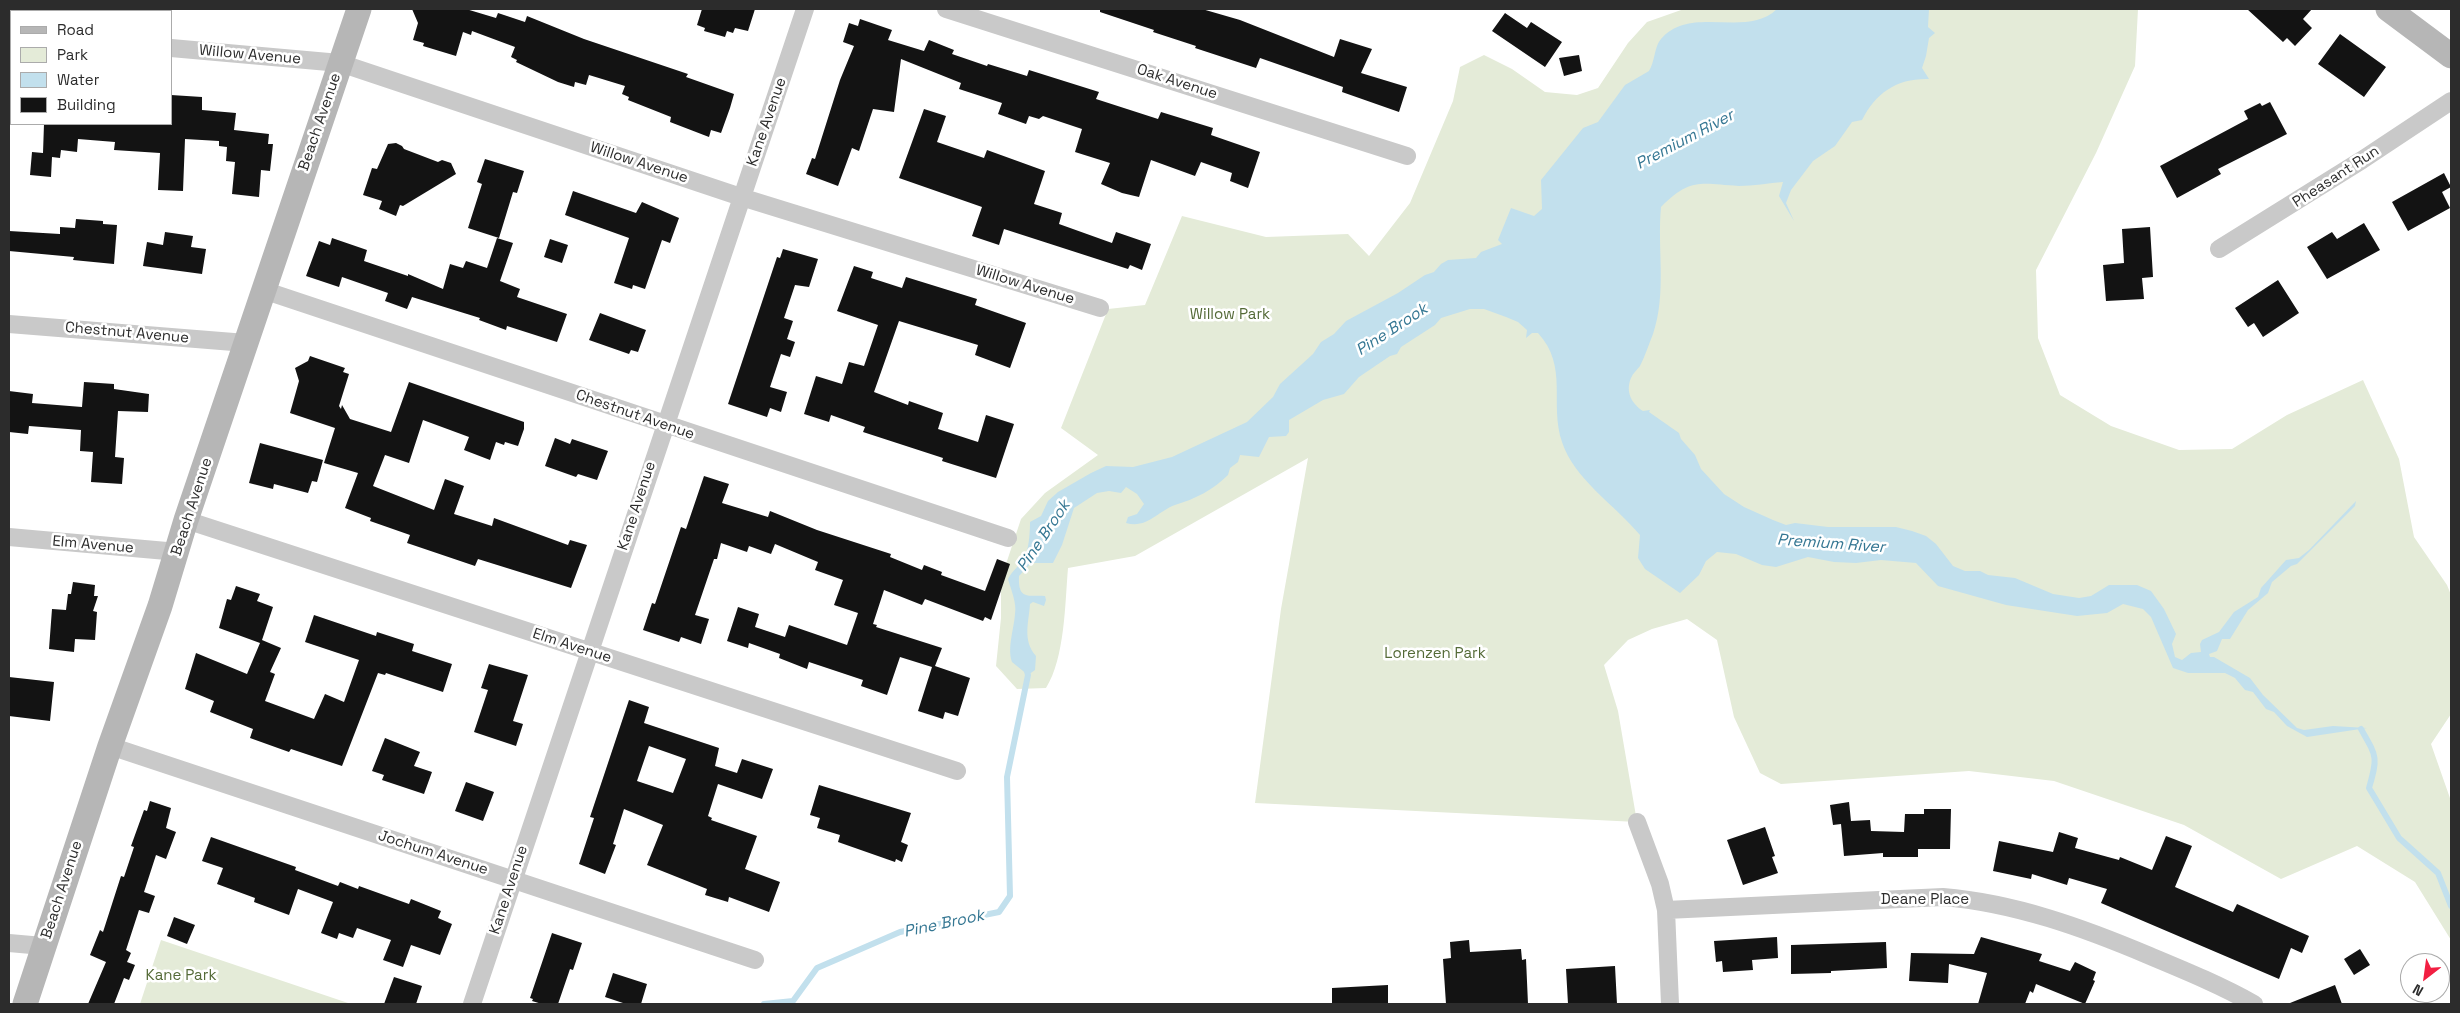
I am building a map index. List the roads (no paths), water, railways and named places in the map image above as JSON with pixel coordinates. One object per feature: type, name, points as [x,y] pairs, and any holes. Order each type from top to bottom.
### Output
[{"type":"street","name":"Beach Avenue","points":[[25,1004],[110,746],[178,552],[186,520],[263,290],[359,9]]},
{"type":"street","name":"Kane Avenue","points":[[472,1004],[664,425],[806,9]]},
{"type":"street","name":"Oak Avenue","points":[[946,9],[1407,156]]},
{"type":"street","points":[[2388,9],[2451,56]]},
{"type":"street","name":"Willow Avenue","points":[[172,48],[340,63],[742,197],[1100,308]]},
{"type":"street","name":"Pheasant Run","points":[[2219,249],[2290,206],[2451,101]]},
{"type":"street","name":"Chestnut Avenue","points":[[263,290],[1008,538]]},
{"type":"street","name":"Chestnut Avenue","points":[[9,324],[246,343]]},
{"type":"street","name":"Elm Avenue","points":[[186,520],[957,771]]},
{"type":"street","name":"Elm Avenue","points":[[9,538],[178,552]]},
{"type":"street","name":"Jochum Avenue","points":[[110,746],[755,960]]},
{"type":"street","points":[[1637,822],[1660,884],[1666,910],[1670,1004]]},
{"type":"street","name":"Deane Place","points":[[1666,910],[1943,897],[1978,900],[2094,932],[2221,986],[2254,1004]]},
{"type":"street","points":[[9,943],[43,946]]},
{"type":"water","points":[[1777,9],[1929,9],[1928,27],[1935,33],[1929,38],[1922,68],[1929,79],[1907,81],[1881,94],[1862,120],[1852,122],[1835,146],[1813,161],[1791,190],[1786,203],[1794,221],[1779,196],[1783,182],[1744,186],[1697,184],[1680,191],[1661,207],[1660,303],[1653,334],[1640,366],[1629,383],[1629,393],[1636,405],[1643,411],[1650,410],[1649,412],[1679,433],[1681,439],[1695,455],[1701,469],[1724,494],[1744,507],[1786,525],[1795,523],[1828,527],[1896,527],[1912,531],[1926,536],[1936,544],[1953,566],[1965,571],[1980,571],[1988,575],[2015,578],[2053,594],[2079,598],[2091,596],[2109,585],[2137,585],[2151,591],[2164,609],[2176,634],[2172,644],[2175,657],[2182,660],[2191,653],[2201,652],[2200,644],[2202,640],[2219,632],[2234,612],[2258,597],[2261,588],[2286,560],[2299,558],[2309,550],[2356,501],[2355,506],[2297,564],[2291,566],[2272,582],[2268,593],[2248,610],[2230,639],[2222,639],[2217,651],[2209,654],[2210,657],[2214,657],[2250,678],[2263,695],[2297,728],[2304,730],[2333,726],[2367,728],[2307,737],[2287,726],[2274,712],[2266,709],[2253,692],[2245,690],[2235,678],[2225,673],[2188,673],[2173,668],[2151,617],[2143,609],[2123,604],[2107,613],[2077,616],[2006,605],[1938,586],[1916,563],[1881,560],[1856,563],[1834,562],[1808,557],[1776,567],[1762,565],[1736,554],[1717,552],[1706,561],[1699,575],[1680,593],[1645,569],[1638,558],[1640,535],[1585,480],[1568,455],[1562,442],[1559,428],[1556,372],[1547,346],[1538,333],[1532,333],[1526,338],[1527,330],[1518,322],[1484,309],[1470,309],[1441,318],[1435,325],[1401,347],[1397,354],[1390,356],[1359,377],[1344,394],[1323,400],[1289,420],[1289,432],[1286,436],[1269,437],[1259,457],[1240,455],[1238,462],[1230,468],[1228,475],[1210,490],[1169,508],[1146,522],[1140,524],[1126,523],[1128,517],[1137,514],[1144,504],[1137,494],[1126,487],[1121,493],[1109,491],[1097,493],[1074,508],[1062,545],[1053,563],[1031,563],[1019,576],[1022,593],[1029,596],[1045,596],[1046,600],[1044,606],[1033,602],[1030,604],[1028,637],[1029,644],[1036,656],[1035,670],[1028,675],[1012,662],[1010,645],[1015,610],[1008,579],[1026,555],[1030,522],[1041,516],[1048,501],[1058,492],[1106,466],[1133,467],[1172,457],[1247,422],[1273,397],[1280,384],[1313,354],[1321,342],[1334,334],[1346,321],[1398,293],[1425,275],[1434,272],[1441,264],[1448,260],[1476,258],[1481,252],[1502,244],[1498,240],[1511,208],[1534,216],[1542,209],[1541,180],[1583,128],[1598,122],[1625,85],[1649,71],[1659,42],[1673,29],[1687,24],[1703,22],[1750,21],[1764,17]]},
{"type":"waterway","name":"Pine Brook","points":[[764,1004],[793,1001],[817,968],[900,932],[999,912],[1010,896],[1007,777],[1028,675],[1026,668]]},
{"type":"waterway","name":"Premium River","points":[[2361,729],[2373,752],[2375,763],[2369,788],[2399,838],[2438,873],[2451,906]]},
{"type":"park label","name":"Willow Park","points":[[1230,315]]},
{"type":"park label","name":"Lorenzen Park","points":[[1435,654]]},
{"type":"park label","name":"Kane Park","points":[[181,976]]}]
